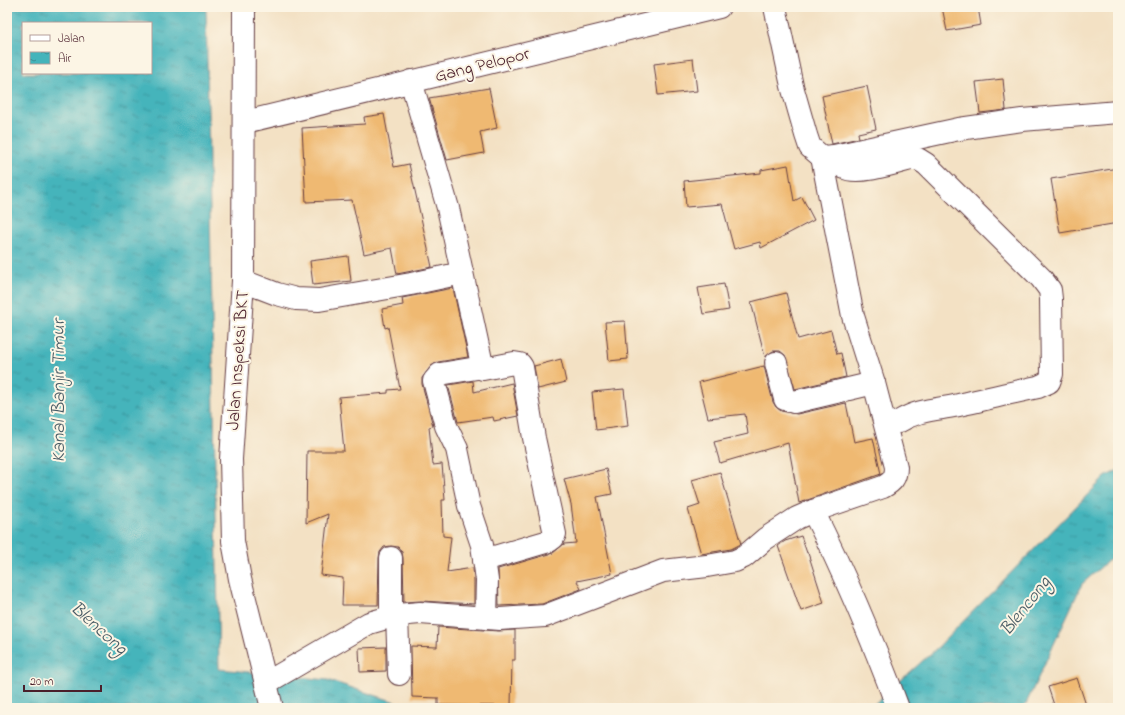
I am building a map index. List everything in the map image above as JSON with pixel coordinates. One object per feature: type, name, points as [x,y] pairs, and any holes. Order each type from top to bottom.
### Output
[{"type":"street","name":"Jalan Inspeksi BKT","points":[[244,7],[245,122],[243,281],[230,459],[234,541],[240,579],[272,708]]},
{"type":"street","name":"Gang Pelopor","points":[[245,122],[718,7]]},
{"type":"street","points":[[775,7],[792,86],[810,147],[846,169],[858,170],[911,159],[918,159],[922,161],[1042,278],[1050,290],[1052,374],[1049,382],[1030,389],[952,406],[926,410],[912,414],[898,422]]},
{"type":"street","points":[[411,81],[448,208],[482,367]]},
{"type":"street","points":[[828,157],[959,129],[1022,120],[1118,112]]},
{"type":"street","points":[[266,683],[369,623],[394,616],[420,613],[518,619],[545,616],[663,571],[735,561],[744,557],[785,525],[813,511],[883,487],[892,482],[896,475],[896,467],[874,383],[853,316],[828,157]]},
{"type":"street","points":[[243,281],[277,294],[296,298],[319,300],[411,284],[462,273]]},
{"type":"street","points":[[484,560],[549,541],[555,534],[522,367],[520,364],[514,363],[483,369],[482,367],[440,374],[434,381],[446,426],[457,450],[469,506],[482,545],[484,560],[487,580],[486,618]]},
{"type":"street","points":[[776,363],[785,399],[789,401],[794,402],[874,383]]},
{"type":"street","points":[[813,511],[840,564],[898,708]]},
{"type":"street","points":[[391,558],[399,674]]},
{"type":"water","points":[[7,7],[206,7],[219,669],[328,680],[414,708],[7,708]]},
{"type":"water","name":"Blencong","points":[[1118,470],[1118,552],[1082,584],[1024,708],[870,708],[938,647],[1105,477]]},
{"type":"building","points":[[942,7],[978,7],[981,25],[947,31]]},
{"type":"building","points":[[693,59],[697,91],[658,95],[654,64]]},
{"type":"building","points":[[1003,79],[1006,110],[980,113],[976,82]]},
{"type":"building","points":[[867,86],[876,129],[858,133],[859,138],[832,144],[822,96]]},
{"type":"building","points":[[489,88],[497,128],[480,132],[484,153],[447,160],[429,98]]},
{"type":"building","points":[[384,114],[394,167],[409,164],[432,267],[397,274],[392,248],[364,254],[352,200],[306,202],[302,128],[365,124],[364,117]]},
{"type":"building","points":[[788,165],[794,201],[802,197],[814,220],[761,248],[760,242],[734,249],[722,204],[686,207],[684,181],[761,173],[761,170]]},
{"type":"building","points":[[1118,168],[1118,223],[1060,233],[1051,179]]},
{"type":"building","points":[[348,256],[351,281],[313,285],[310,261]]},
{"type":"building","points":[[724,284],[729,310],[703,314],[698,288]]},
{"type":"building","points":[[453,288],[468,357],[438,362],[431,366],[422,378],[422,384],[433,426],[429,427],[433,465],[442,464],[445,500],[442,500],[443,536],[451,537],[447,572],[473,568],[474,604],[421,601],[404,602],[402,552],[398,547],[391,546],[384,547],[380,552],[378,605],[342,605],[343,578],[321,575],[328,514],[306,523],[307,451],[344,451],[339,397],[388,393],[388,390],[400,389],[388,327],[385,328],[382,309],[403,305],[402,298]]},
{"type":"building","points":[[786,293],[798,339],[831,330],[837,354],[841,353],[846,377],[795,389],[785,355],[780,351],[773,351],[765,357],[751,302]]},
{"type":"building","points":[[625,321],[628,359],[609,361],[605,322]]},
{"type":"building","points":[[561,359],[566,382],[538,389],[534,366]]},
{"type":"building","points":[[764,366],[773,402],[781,411],[797,414],[846,403],[854,442],[873,438],[881,474],[799,503],[788,443],[720,463],[714,442],[748,434],[745,414],[708,418],[699,382]]},
{"type":"building","points":[[473,381],[474,392],[512,383],[518,416],[494,421],[493,417],[458,422],[448,385]]},
{"type":"building","points":[[624,389],[628,426],[596,430],[592,392]]},
{"type":"building","points":[[606,469],[612,494],[597,497],[612,574],[577,581],[581,589],[542,604],[499,606],[498,569],[553,553],[564,544],[576,543],[571,504],[564,479]]},
{"type":"building","points":[[720,472],[741,544],[731,549],[701,554],[688,509],[700,505],[692,480]]},
{"type":"building","points":[[801,536],[824,603],[801,611],[778,546],[785,541]]},
{"type":"building","points":[[438,627],[499,631],[515,630],[515,660],[512,660],[511,706],[438,705],[438,698],[412,697],[411,646],[437,647]]},
{"type":"building","points":[[386,647],[386,671],[360,672],[359,648]]},
{"type":"building","points":[[1077,678],[1087,708],[1055,708],[1048,687]]},
{"type":"water label","name":"Kanal Banjir Timur","points":[[57,391]]}]
